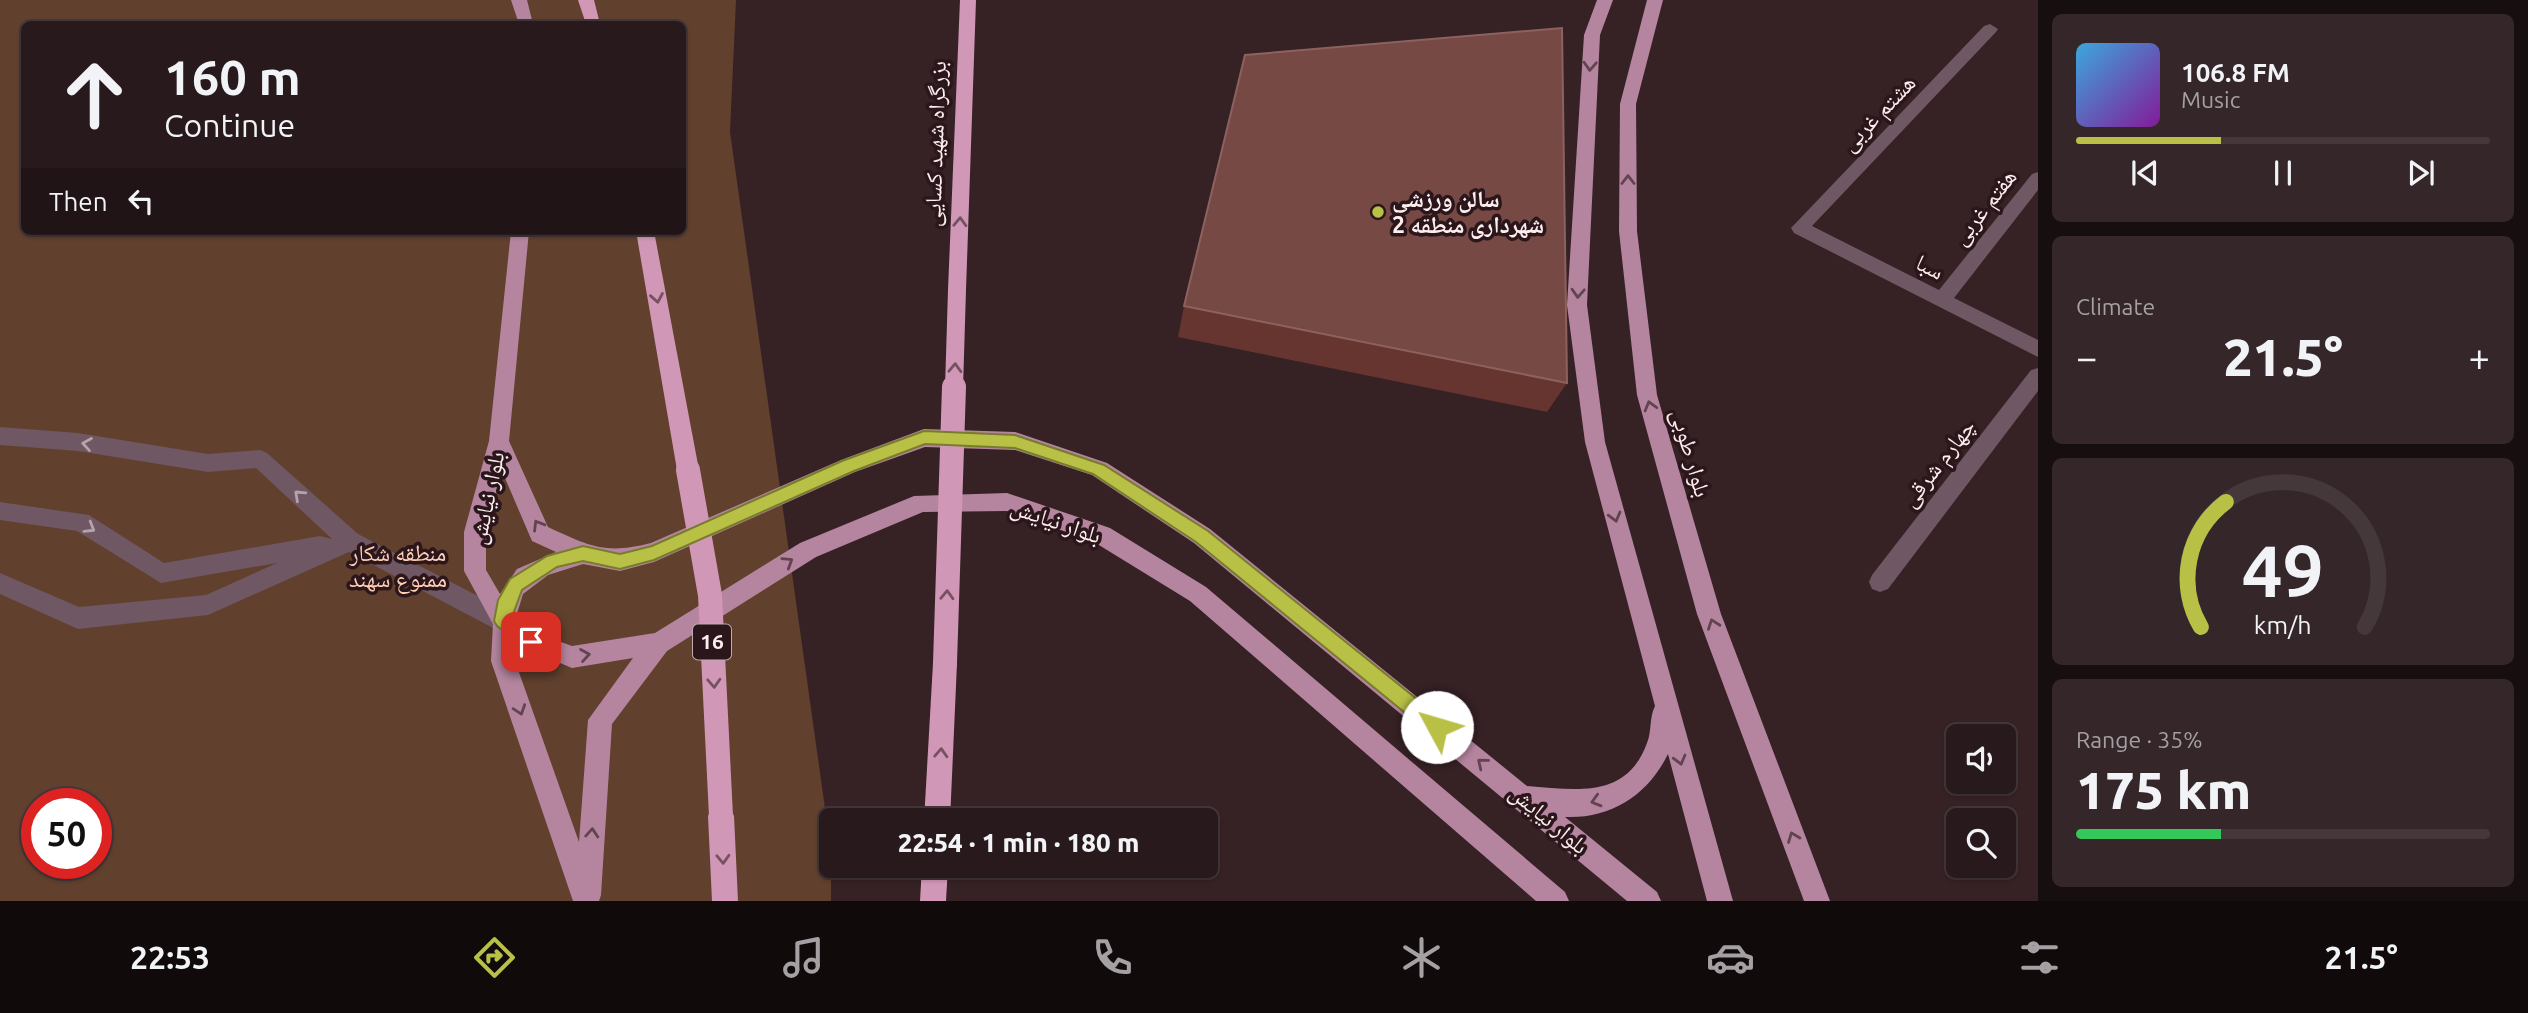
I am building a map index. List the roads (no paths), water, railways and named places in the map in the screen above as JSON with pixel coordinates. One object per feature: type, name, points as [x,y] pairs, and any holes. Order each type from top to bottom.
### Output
[{"type":"highway","points":[[586,0],[592,21]]},
{"type":"highway","name":"بزرگراه شهید کسایی","points":[[938,808],[968,0]]},
{"type":"highway","name":"16","points":[[646,235],[710,595],[725,901]]},
{"type":"highway","points":[[933,901],[934,878]]},
{"type":"main road","points":[[519,0],[525,21]]},
{"type":"main road","points":[[1605,0],[1592,35],[1577,305],[1595,442],[1720,901]]},
{"type":"main road","name":"بلوار طوبی","points":[[1655,0],[1628,104],[1628,232],[1647,395],[1709,614],[1817,901]]},
{"type":"main road","points":[[499,441],[520,235]]},
{"type":"main road","name":"بلوار نیایش","points":[[499,441],[540,534],[583,554],[620,561],[654,552],[848,466],[924,438],[1015,441],[1099,469],[1202,536],[1648,901]]},
{"type":"main road","name":"بلوار نیایش","points":[[499,441],[475,532],[475,571],[503,621],[531,642],[572,657],[659,643],[808,550],[909,508],[922,503],[1007,502],[1102,535],[1198,594],[1556,901]]},
{"type":"main road","points":[[583,554],[553,561],[516,584],[507,600],[503,621],[503,661],[587,901]]},
{"type":"main road","points":[[587,901],[600,720],[659,643]]},
{"type":"main road","points":[[1523,797],[1555,804],[1585,804],[1613,796],[1644,774],[1657,751],[1664,725],[1661,692]]},
{"type":"street","name":"هشتم غربی","points":[[1800,228],[1990,29]]},
{"type":"street","name":"هفتم غربی","points":[[1942,300],[2038,177]]},
{"type":"street","name":"سبا","points":[[1800,228],[2038,349]]},
{"type":"street","name":"چهارم شرقی","points":[[1880,582],[2038,376]]},
{"type":"street","points":[[0,436],[78,442],[208,463],[260,459],[349,541],[503,621]]},
{"type":"street","points":[[0,511],[81,522],[160,573],[349,541]]},
{"type":"street","points":[[0,583],[78,618],[208,605],[349,541]]},
{"type":"place","name":"سالن ورزشی شهرداری منطقه 2","points":[[1378,212]]},
{"type":"park label","name":"منطقه شکار ممنوع سهند","points":[[398,566]]}]
